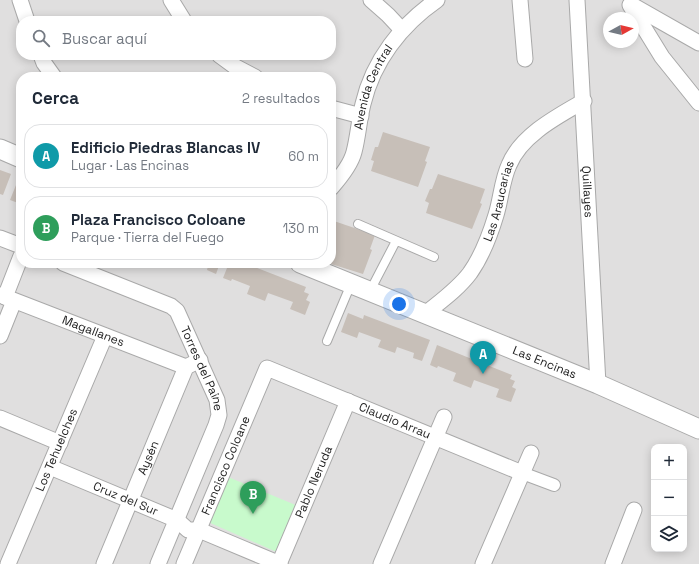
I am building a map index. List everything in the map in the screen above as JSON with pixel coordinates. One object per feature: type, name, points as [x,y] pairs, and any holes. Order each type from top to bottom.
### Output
[{"type":"street","points":[[20,0],[25,16]]},
{"type":"street","points":[[171,0],[181,16]]},
{"type":"street","points":[[371,0],[402,30]]},
{"type":"street","name":"Avenida Central","points":[[336,182],[354,154],[367,92],[384,54],[414,17],[437,0]]},
{"type":"street","points":[[520,0],[525,59]]},
{"type":"street","name":"Quillayes","points":[[578,0],[598,384]]},
{"type":"street","points":[[626,2],[699,43]]},
{"type":"street","points":[[626,2],[662,57],[699,103]]},
{"type":"street","points":[[43,60],[51,72]]},
{"type":"street","points":[[226,60],[245,72]]},
{"type":"street","name":"Las Araucarias","points":[[425,314],[452,292],[470,274],[479,259],[496,214],[508,165],[520,148],[539,129],[584,101]]},
{"type":"street","points":[[336,109],[361,116]]},
{"type":"street","points":[[0,149],[16,156]]},
{"type":"street","points":[[0,238],[16,244]]},
{"type":"street","points":[[0,336],[7,297],[17,268]]},
{"type":"street","name":"Torres del Paine","points":[[76,268],[171,306],[177,311],[200,360],[219,407],[219,415],[216,425],[158,564]]},
{"type":"street","name":"Las Encinas","points":[[312,268],[598,384],[699,429]]},
{"type":"street","name":"Magallanes","points":[[7,297],[186,367]]},
{"type":"street","name":"Los Tehuelches","points":[[8,564],[105,336]]},
{"type":"street","points":[[186,367],[200,360]]},
{"type":"street","name":"Aysén","points":[[104,564],[186,367]]},
{"type":"street","name":"Claudio Arrau","points":[[267,368],[522,473]]},
{"type":"street","name":"Francisco Coloane","points":[[184,564],[267,368]]},
{"type":"street","name":"Pablo Neruda","points":[[280,564],[348,401]]},
{"type":"street","points":[[381,564],[444,417]]},
{"type":"street","points":[[0,418],[60,443]]},
{"type":"street","points":[[483,564],[531,453]]},
{"type":"street","name":"Cruz del Sur","points":[[50,466],[177,520],[188,530],[199,530],[280,564]]},
{"type":"street","points":[[522,473],[554,485]]},
{"type":"street","points":[[613,564],[634,510]]},
{"type":"lane","points":[[358,224],[434,257]]},
{"type":"lane","points":[[370,291],[396,241]]},
{"type":"lane","points":[[327,341],[351,284]]},
{"type":"shaded area","points":[[0,0],[699,0],[699,564],[0,564]]},
{"type":"green space","points":[[228,477],[298,506],[279,553],[208,522]]},
{"type":"building","points":[[383,132],[430,147],[425,161],[427,162],[418,187],[371,171],[374,161],[371,160],[375,147],[378,147]]},
{"type":"building","points":[[0,170],[11,174],[3,195],[0,194]]},
{"type":"building","points":[[438,174],[485,189],[480,203],[482,204],[472,229],[426,213],[429,203],[425,201]]},
{"type":"building","points":[[16,185],[16,202],[10,200]]},
{"type":"building","points":[[336,222],[375,235],[370,249],[372,250],[363,274],[336,266]]},
{"type":"building","points":[[208,268],[218,268],[216,274],[207,270]]},
{"type":"building","points":[[227,268],[257,268],[306,287],[304,292],[309,294],[306,300],[310,302],[305,315],[290,309],[293,302],[268,293],[265,301],[247,294],[250,286],[232,279],[231,281],[223,278]]},
{"type":"building","points":[[348,313],[363,319],[364,315],[430,340],[422,361],[413,358],[414,353],[397,347],[395,353],[378,347],[381,340],[359,332],[357,338],[341,332]]},
{"type":"building","points":[[437,345],[512,375],[510,379],[515,381],[512,387],[516,389],[511,402],[496,397],[499,389],[474,380],[471,388],[453,381],[456,373],[438,366],[437,368],[430,365]]},
{"type":"place","name":"Edificio Piedras Blancas IV","points":[[483,374]]},
{"type":"place","name":"Plaza Francisco Coloane","points":[[253,514]]}]
